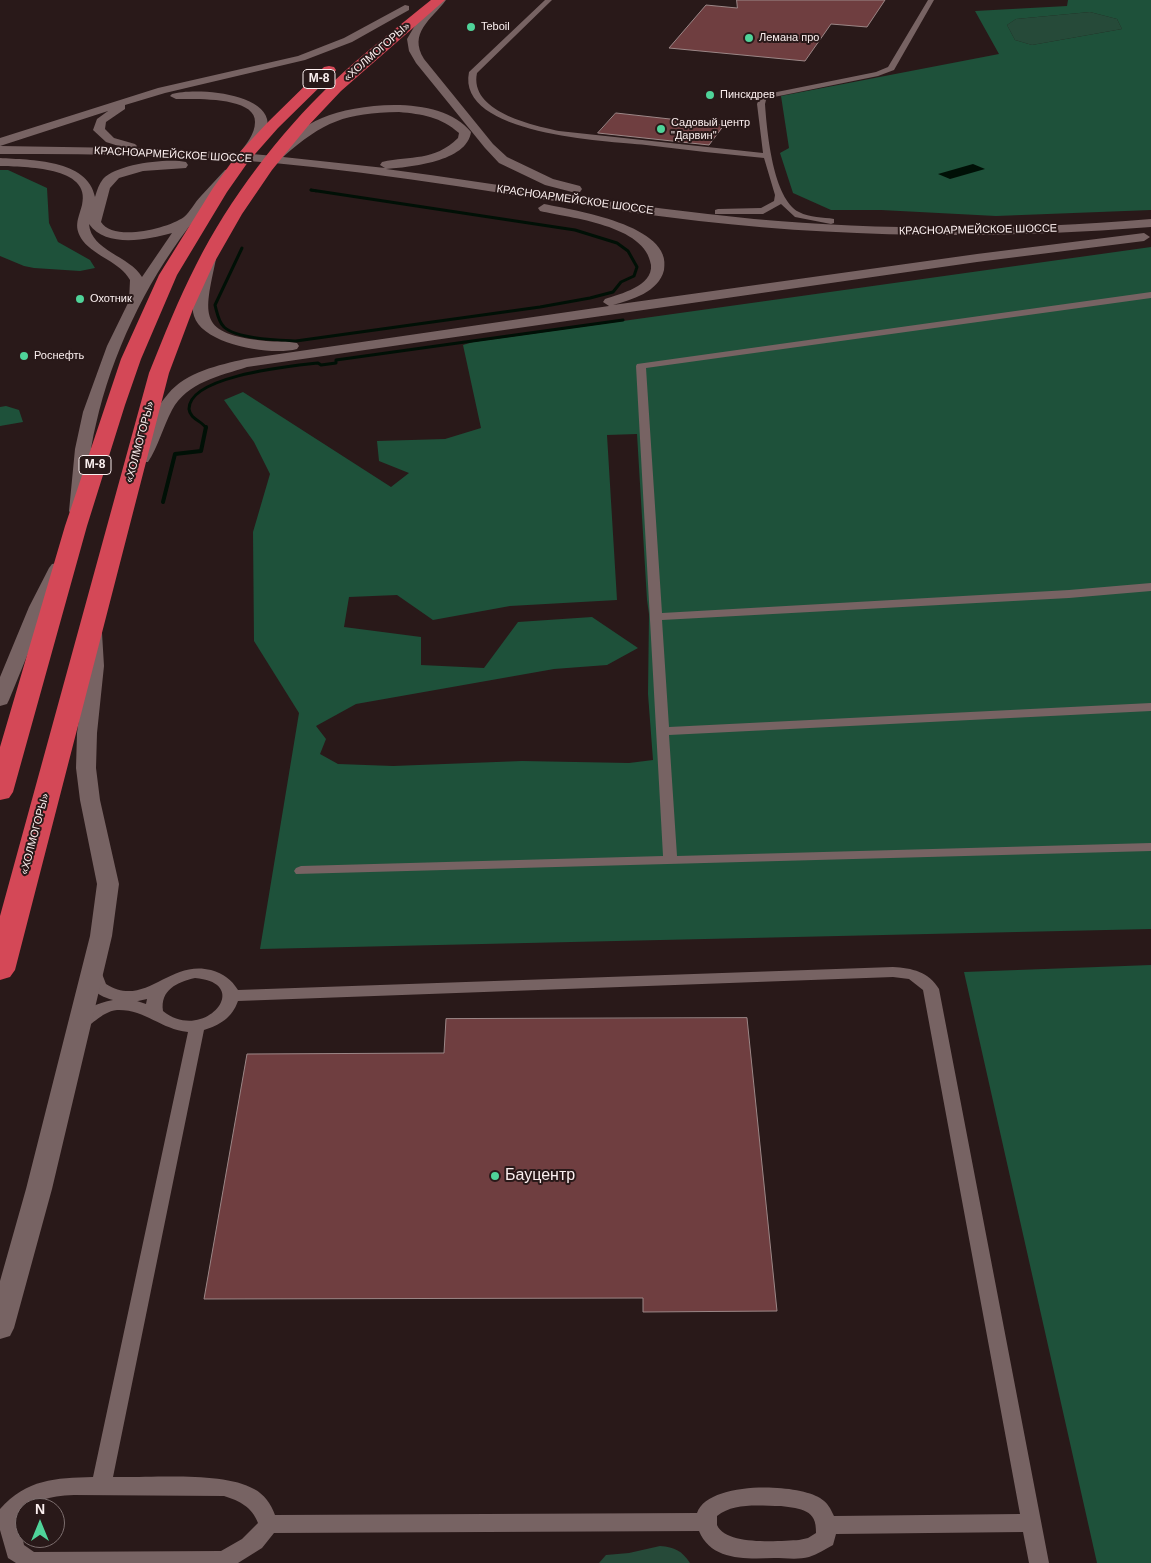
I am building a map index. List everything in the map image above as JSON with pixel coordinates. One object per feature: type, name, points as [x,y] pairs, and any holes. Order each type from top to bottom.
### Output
[{"type":"highway","name":"«ХОЛМОГОРЫ»","points":[[0,970],[126,493],[160,373],[182,312],[210,254],[228,223],[269,163],[322,101],[378,48],[440,0]]},
{"type":"highway","name":"«ХОЛМОГОРЫ»","points":[[0,792],[74,534],[131,358],[164,283],[219,191],[241,161],[300,97],[341,60],[410,4]]},
{"type":"main road","points":[[440,0],[412,39],[413,49],[420,61],[503,160],[523,172],[549,182],[649,203]]},
{"type":"main road","points":[[0,142],[145,95],[273,65],[319,52],[348,40],[410,4]]},
{"type":"main road","points":[[0,700],[38,607],[74,534],[90,413],[114,349],[136,303],[169,244],[202,201],[241,161],[261,126],[261,118],[258,112],[240,102],[208,96],[166,96],[128,104],[101,120],[99,130],[103,135],[121,144],[194,158]]},
{"type":"main road","points":[[269,163],[311,129],[332,118],[356,111],[395,109],[433,114],[459,125],[465,132],[464,139],[458,146],[449,152],[433,158],[412,162],[307,166]]},
{"type":"main road","name":"КРАСНОАРМЕЙСКОЕ ШОССЕ","points":[[0,150],[194,158],[353,168],[696,217],[816,228],[877,231],[994,232],[1100,228],[1151,223]]},
{"type":"main road","points":[[190,216],[170,230],[135,236],[112,234],[98,228],[95,224],[95,217],[109,180],[117,175],[141,168],[194,158]]},
{"type":"main road","name":"КРАСНОАРМЕЙСКОЕ ШОССЕ","points":[[0,161],[104,161],[194,158]]},
{"type":"main road","points":[[0,161],[47,166],[62,170],[85,181],[89,189],[90,200],[82,218],[82,227],[92,242],[133,273],[137,280],[136,303]]},
{"type":"main road","name":"КРАСНОАРМЕЙСКОЕ ШОССЕ","points":[[307,166],[480,196],[684,225],[811,237],[887,241],[1002,242],[1151,235]]},
{"type":"main road","points":[[353,168],[444,176],[718,212],[831,221],[1010,226],[1151,223]]},
{"type":"main road","points":[[210,254],[200,302],[201,317],[208,327],[221,335],[237,341],[283,347],[356,340],[601,304],[623,298],[638,290],[649,283],[657,272],[657,254],[649,244],[625,229],[567,213],[480,196]]},
{"type":"main road","points":[[126,493],[165,409],[174,396],[187,385],[203,376],[246,363],[614,309],[1151,235]]},
{"type":"main road","points":[[0,1328],[39,1189],[101,936],[108,884],[90,800],[86,768],[87,733],[95,666],[92,620]]},
{"type":"street","points":[[549,0],[473,72],[470,78],[471,88],[484,103],[516,122],[559,133],[766,156]]},
{"type":"street","points":[[831,221],[795,213],[790,209],[780,193],[766,156],[760,104],[764,99],[772,95],[878,74],[891,68],[931,0]]},
{"type":"street","points":[[718,212],[763,211],[778,202],[780,193]]},
{"type":"street","points":[[670,861],[641,366],[1151,295]]},
{"type":"street","points":[[656,617],[1069,594],[1151,587]]},
{"type":"street","points":[[663,731],[1151,707]]},
{"type":"street","points":[[301,871],[1151,847]]},
{"type":"street","points":[[78,1029],[86,1017],[105,1007],[134,1004],[155,1013],[171,1024],[197,1026],[206,1024],[222,1015],[228,1009],[232,996],[227,984],[221,979],[205,974],[176,978],[148,994],[116,996],[99,987],[95,980],[93,967]]},
{"type":"street","points":[[232,996],[893,972],[912,974],[925,980],[931,989],[1039,1563]]},
{"type":"street","points":[[155,1013],[154,1000],[161,987]]},
{"type":"street","points":[[101,1486],[197,1026]]},
{"type":"street","points":[[101,1486],[224,1487],[247,1495],[262,1508],[268,1524],[262,1536],[249,1548],[223,1560],[208,1562],[30,1562],[15,1551],[3,1516],[17,1503],[50,1488],[101,1486]]},
{"type":"street","points":[[736,1498],[794,1498],[810,1501],[823,1512],[829,1525],[826,1538],[814,1546],[800,1549],[739,1550],[718,1542],[708,1533],[705,1522],[707,1512],[717,1504],[736,1498]]},
{"type":"street","points":[[268,1524],[705,1522]]},
{"type":"street","points":[[829,1525],[1032,1523]]},
{"type":"green space","points":[[1068,0],[1151,0],[1151,210],[996,216],[881,210],[831,210],[793,193],[780,153],[789,148],[781,96],[999,54],[975,11],[1067,6]],"holes":[[[1090,12],[1117,19],[1122,29],[1032,45],[1015,40],[1007,25],[1016,19]]]},
{"type":"green space","points":[[1090,12],[1117,19],[1122,29],[1032,45],[1015,40],[1007,25],[1016,19]]},
{"type":"green space","points":[[0,170],[8,170],[47,188],[49,223],[58,242],[90,260],[95,268],[80,271],[34,268],[0,256]]},
{"type":"green space","points":[[1151,247],[1151,929],[260,949],[299,713],[254,641],[253,532],[270,474],[254,442],[224,400],[243,392],[391,487],[409,473],[379,461],[377,441],[445,439],[481,428],[463,345],[473,342]],"holes":[[[637,434],[649,614],[648,694],[653,760],[629,763],[522,761],[393,766],[338,764],[320,754],[326,739],[316,726],[356,704],[554,669],[607,665],[638,648],[592,617],[518,622],[484,668],[421,665],[421,637],[344,627],[349,597],[397,595],[433,620],[510,606],[617,600],[607,435]]]},
{"type":"green space","points":[[6,406],[19,410],[23,422],[0,426],[0,407]]},
{"type":"green space","points":[[1151,965],[1151,1563],[1097,1563],[964,972]]},
{"type":"green space","points":[[660,1546],[678,1550],[690,1563],[599,1563],[606,1555],[629,1553]]},
{"type":"shaded area","points":[[973,164],[985,169],[950,179],[938,174]]},
{"type":"building","name":"Лемана про","points":[[737,0],[885,0],[867,27],[831,24],[805,61],[669,48],[706,5],[737,8]]},
{"type":"building","name":"Садовый центр \"Дарвин\"","points":[[616,113],[724,125],[709,145],[598,133]]},
{"type":"building","name":"Бауцентр","points":[[747,1018],[777,1311],[643,1312],[643,1298],[204,1299],[247,1054],[444,1053],[446,1019]]},
{"type":"waterway","points":[[242,248],[215,305],[220,322],[224,327],[238,334],[258,338],[296,341],[540,307],[590,298],[613,292],[621,282],[634,276],[637,267],[628,251],[617,243],[575,230],[311,190],[316,191]]},
{"type":"waterway","points":[[206,428],[190,412],[189,409],[194,397],[206,388],[223,380],[244,374],[306,364],[336,363],[336,360],[623,320]]},
{"type":"waterway","points":[[163,502],[175,454],[201,451],[206,428]]},
{"type":"place","name":"Teboil","points":[[471,27]]},
{"type":"place","name":"Лемана про","points":[[749,38]]},
{"type":"place","name":"Пинскдрев","points":[[710,95]]},
{"type":"place","name":"Садовый центр \"Дарвин\"","points":[[661,129]]},
{"type":"place","name":"Охотник","points":[[80,299]]},
{"type":"place","name":"Роснефть","points":[[24,356]]},
{"type":"place","name":"Бауцентр","points":[[495,1176]]}]
